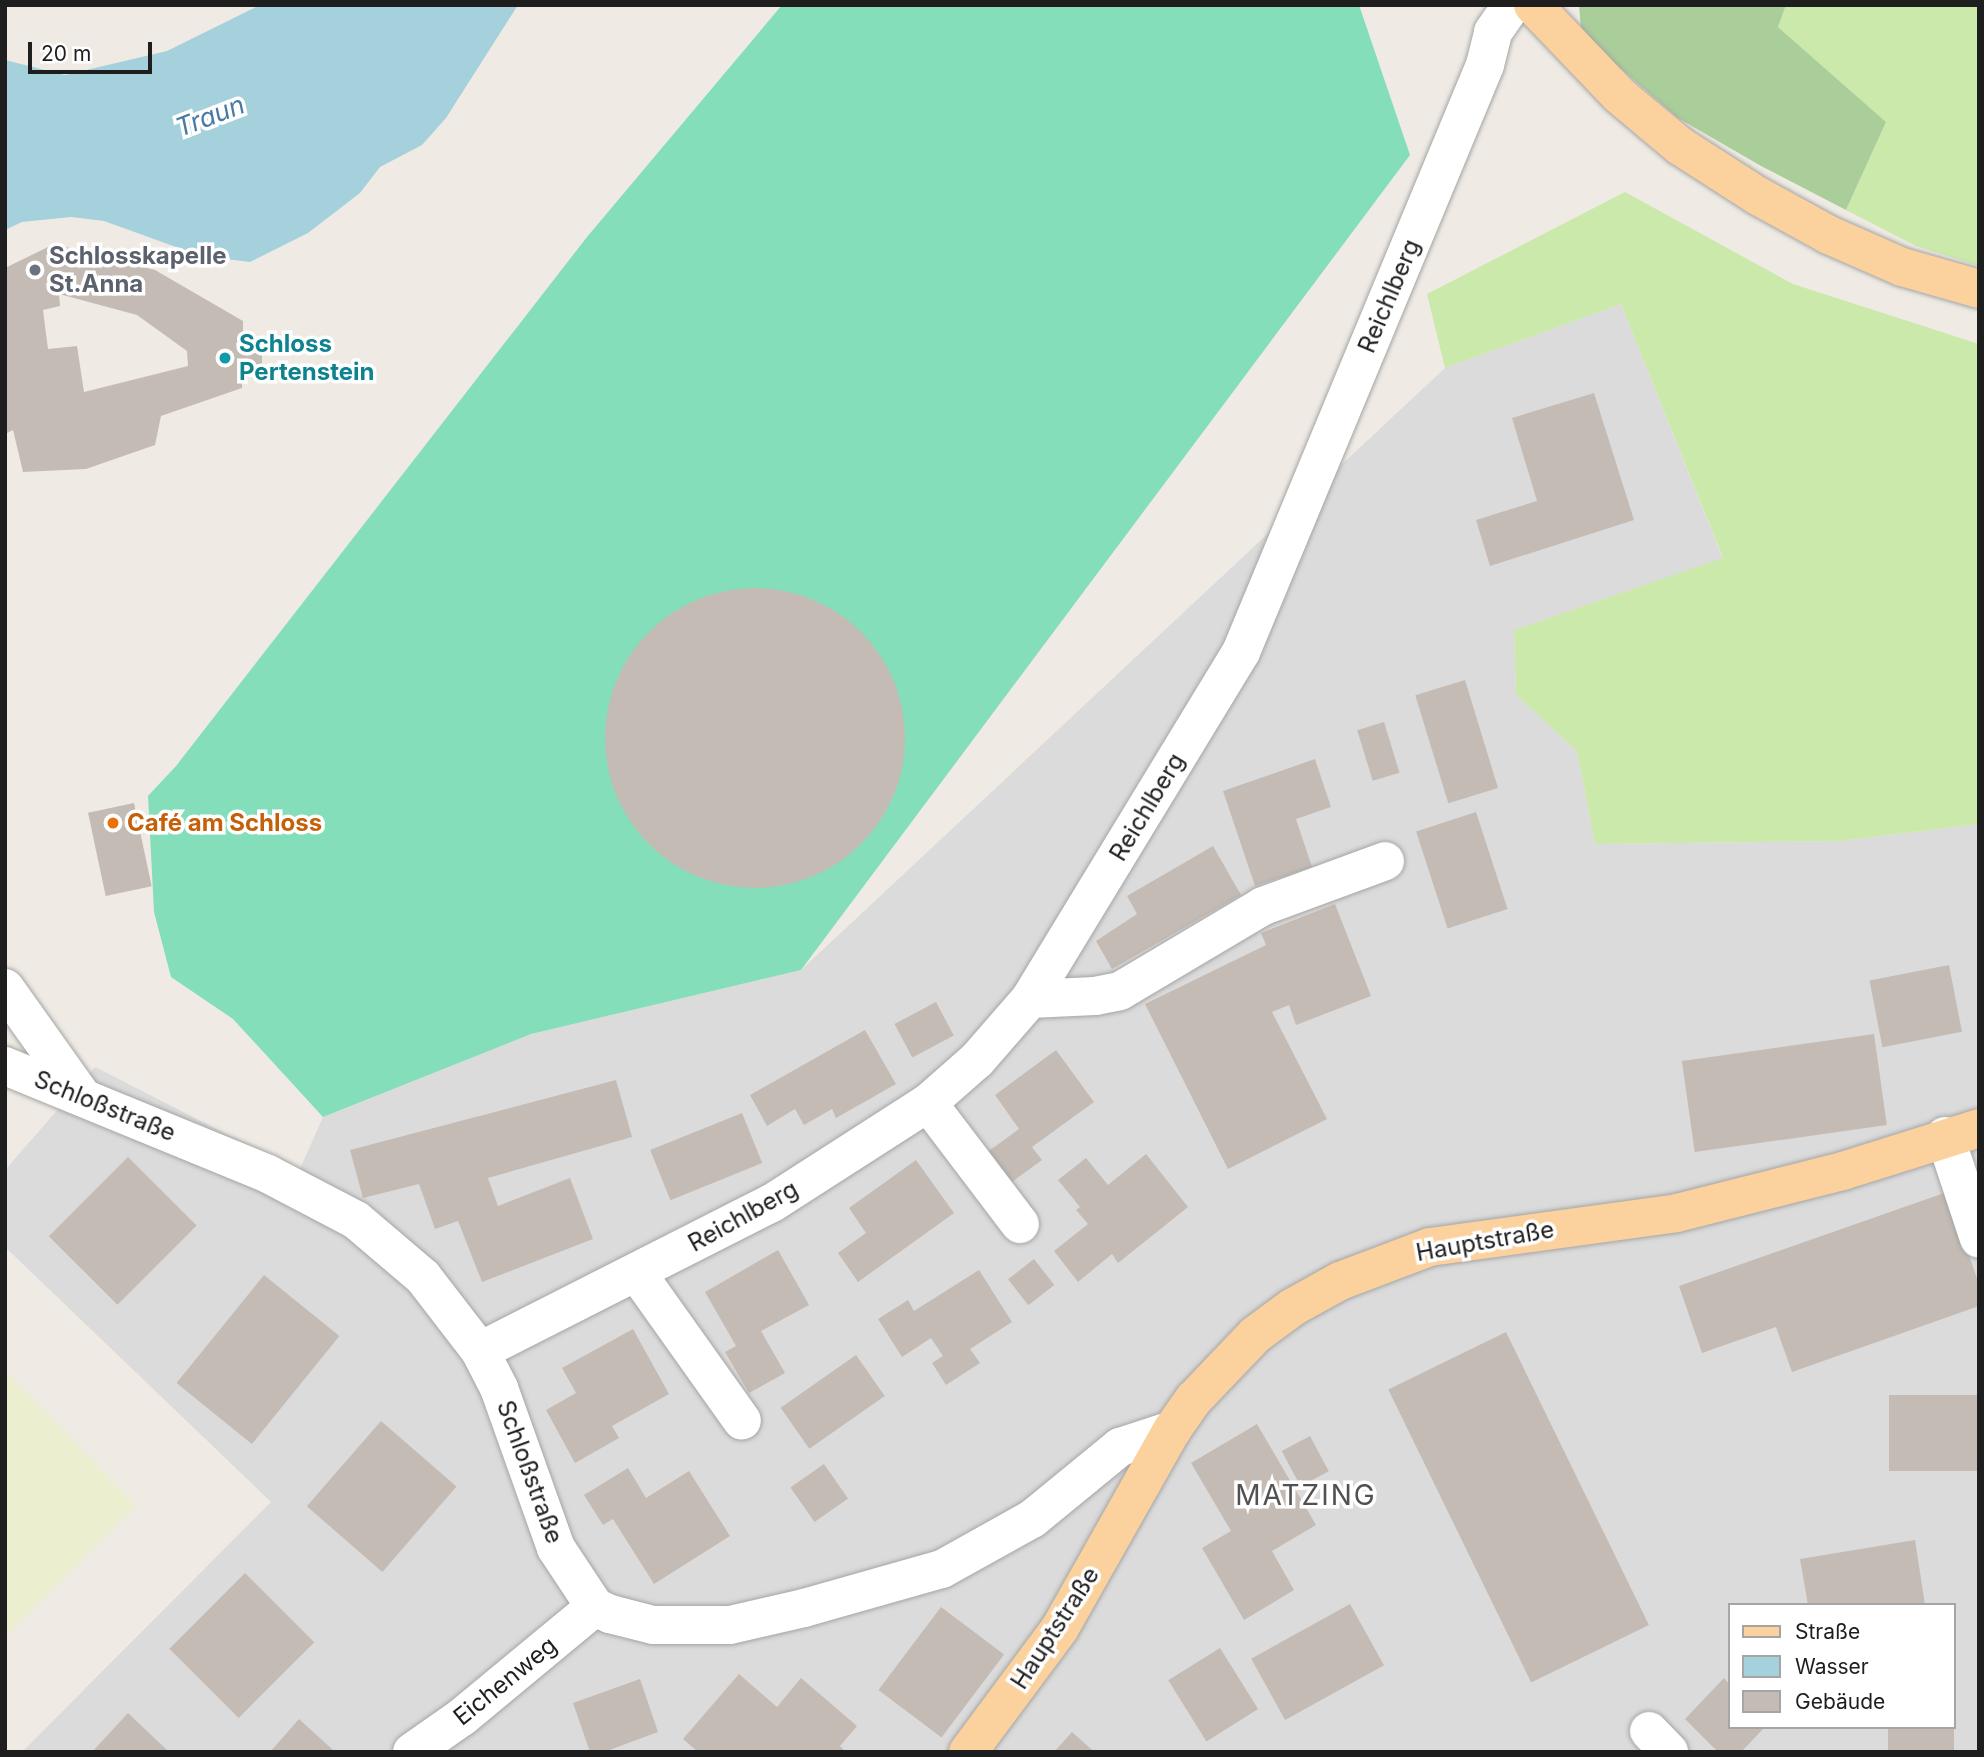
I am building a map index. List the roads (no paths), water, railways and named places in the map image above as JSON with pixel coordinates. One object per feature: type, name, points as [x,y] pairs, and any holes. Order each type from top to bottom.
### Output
[{"type":"main road","points":[[1532,5],[1619,95],[1680,146],[1758,196],[1829,235],[1902,267],[1979,289]]},
{"type":"main road","name":"Hauptstraße","points":[[968,1752],[1060,1628],[1172,1430],[1220,1368],[1255,1335],[1305,1301],[1340,1281],[1389,1260],[1430,1247],[1480,1237],[1676,1213],[1843,1171],[1962,1132]]},
{"type":"street","name":"Reichlberg","points":[[480,1350],[772,1203],[928,1103],[977,1060],[1030,999],[1241,652],[1485,65],[1493,32],[1512,5]]},
{"type":"street","points":[[1030,999],[1095,996],[1120,990],[1263,906],[1385,860]]},
{"type":"street","points":[[5,988],[81,1095]]},
{"type":"street","name":"Schloßstraße","points":[[5,1066],[268,1174],[356,1220],[423,1277],[480,1350],[499,1388],[556,1548],[595,1607]]},
{"type":"street","points":[[928,1103],[1020,1224]]},
{"type":"street","points":[[1962,1132],[1979,1239]]},
{"type":"street","points":[[637,1273],[742,1421]]},
{"type":"street","points":[[595,1607],[610,1615],[653,1625],[730,1625],[804,1608],[942,1569],[1032,1519],[1120,1447],[1172,1430]]},
{"type":"street","name":"Eichenweg","points":[[412,1752],[462,1717],[595,1607]]},
{"type":"water","name":"Traun","points":[[260,5],[518,5],[446,118],[422,145],[380,167],[360,193],[308,233],[250,262],[201,256],[104,221],[71,217],[22,222],[5,230],[5,60],[65,75],[167,51]]},
{"type":"place","name":"Schlosskapelle St.Anna","points":[[35,270]]},
{"type":"place","name":"Schloss Pertenstein","points":[[225,358]]},
{"type":"place","name":"Café am Schloss","points":[[113,823]]},
{"type":"district","name":"MATZING","points":[[1306,1495]]}]
